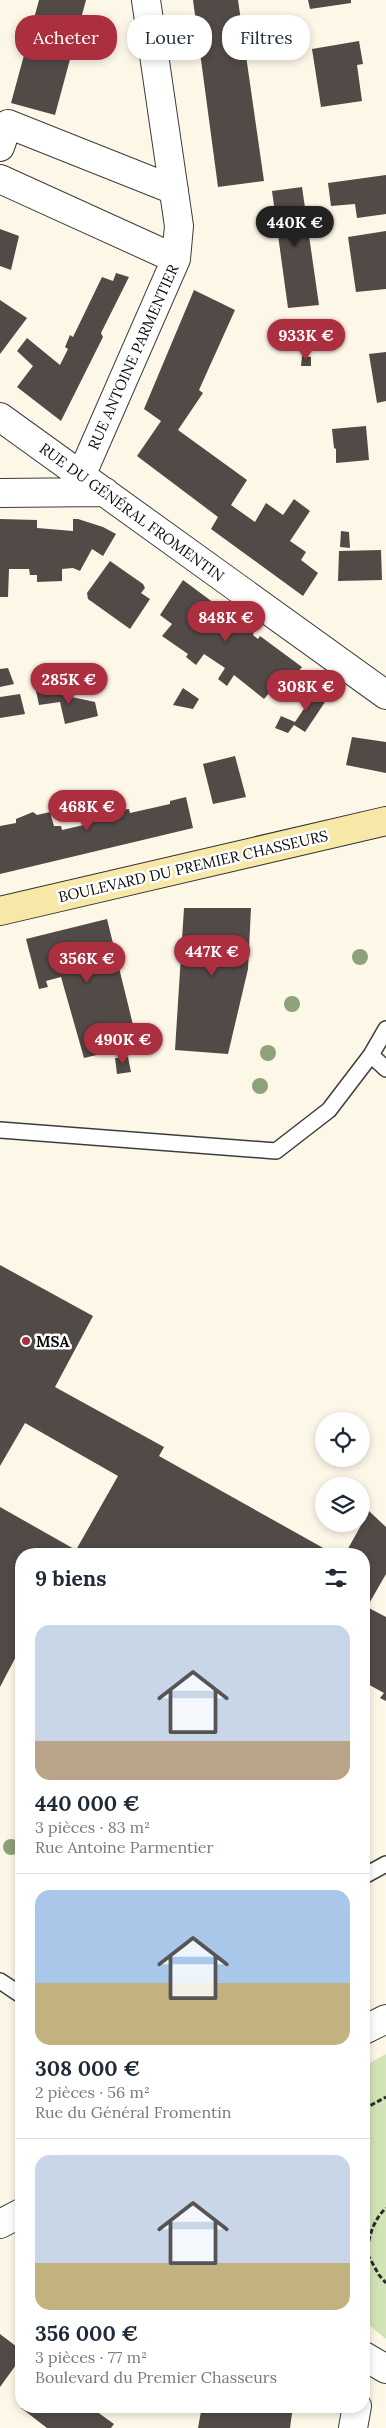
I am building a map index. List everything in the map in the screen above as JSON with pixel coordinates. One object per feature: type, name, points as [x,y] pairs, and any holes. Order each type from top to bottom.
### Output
[{"type":"main road","name":"BOULEVARD DU PREMIER CHASSEURS","points":[[0,911],[379,828]]},
{"type":"street","name":"RUE ANTOINE PARMENTIER","points":[[81,476],[176,259],[179,226],[146,0]]},
{"type":"street","points":[[0,147],[8,124],[174,190]]},
{"type":"street","points":[[0,179],[176,259]]},
{"type":"street","name":"RUE DU GÉNÉRAL FROMENTIN","points":[[0,417],[386,695]]},
{"type":"street","points":[[0,493],[105,492]]},
{"type":"street","points":[[370,2027],[386,2018]]},
{"type":"street","points":[[0,2224],[15,2216]]},
{"type":"street","points":[[353,2428],[356,2413]]},
{"type":"lane","points":[[0,1130],[276,1152],[329,1110],[371,1055],[386,1029]]},
{"type":"lane","points":[[371,1055],[386,1068]]},
{"type":"lane","points":[[370,1873],[386,1864]]},
{"type":"lane","points":[[0,1981],[15,1991]]},
{"type":"path","points":[[370,2105],[386,2096]]},
{"type":"path","points":[[370,2236],[378,2215],[386,2208]]},
{"type":"path","points":[[370,2261],[378,2276],[386,2283]]},
{"type":"green space","points":[[386,2054],[386,2339],[370,2326],[370,2063]]},
{"type":"building","points":[[39,0],[86,0],[82,15],[35,15]]},
{"type":"building","points":[[193,0],[238,0],[240,15],[222,15],[222,60],[247,60],[264,181],[218,187],[201,60],[212,60],[212,15],[195,15]]},
{"type":"building","points":[[308,0],[351,0],[351,3],[310,9]]},
{"type":"building","points":[[359,41],[363,64],[357,65],[362,101],[321,107],[312,49]]},
{"type":"building","points":[[23,60],[70,60],[55,115],[11,103]]},
{"type":"building","points":[[386,175],[386,214],[357,218],[355,204],[331,206],[328,183]]},
{"type":"building","points":[[302,187],[319,305],[288,308],[272,191]]},
{"type":"building","points":[[0,229],[19,236],[11,270],[0,266]]},
{"type":"building","points":[[386,231],[386,289],[356,292],[348,237]]},
{"type":"building","points":[[116,273],[129,277],[101,333],[103,337],[61,421],[17,387],[33,366],[17,351],[27,338],[60,365],[68,349],[65,347],[70,335],[73,337],[102,277],[113,281]]},
{"type":"building","points":[[194,290],[235,310],[199,390],[203,393],[178,430],[247,480],[231,505],[255,522],[266,503],[283,515],[294,499],[310,511],[290,541],[306,552],[301,560],[318,573],[303,596],[211,529],[218,517],[137,456],[161,421],[144,409]]},
{"type":"building","points":[[0,300],[27,318],[0,354]]},
{"type":"building","points":[[323,331],[325,347],[300,351],[298,335]]},
{"type":"building","points":[[386,352],[386,401],[377,403],[369,354]]},
{"type":"building","points":[[302,356],[311,357],[311,366],[301,366]]},
{"type":"building","points":[[366,426],[369,460],[336,463],[336,449],[334,448],[332,429]]},
{"type":"building","points":[[0,519],[37,520],[37,528],[73,531],[73,519],[78,519],[103,527],[116,534],[103,556],[92,549],[80,571],[73,568],[62,569],[62,581],[37,582],[37,575],[30,575],[29,569],[9,569],[8,597],[0,597]]},
{"type":"building","points":[[341,531],[349,532],[350,548],[340,547]]},
{"type":"building","points":[[381,550],[382,580],[338,581],[339,551]]},
{"type":"building","points":[[110,561],[143,584],[145,588],[141,593],[150,599],[130,629],[88,599],[87,593]]},
{"type":"building","points":[[183,580],[214,603],[212,606],[227,616],[229,613],[254,632],[253,635],[258,639],[260,636],[302,667],[278,697],[271,691],[264,699],[234,675],[227,686],[218,679],[225,668],[204,654],[196,665],[186,657],[188,654],[162,636],[172,624],[160,615]]},
{"type":"building","points":[[8,668],[14,684],[0,687],[0,669]]},
{"type":"building","points":[[322,682],[330,688],[322,699],[325,702],[305,732],[294,725],[288,733],[275,728],[281,716],[295,722]]},
{"type":"building","points":[[56,688],[58,694],[95,702],[98,716],[65,724],[60,702],[39,705],[36,691]]},
{"type":"building","points":[[183,688],[199,699],[193,709],[173,705]]},
{"type":"building","points":[[20,694],[25,714],[0,718],[0,697]]},
{"type":"building","points":[[352,737],[386,742],[386,773],[346,765]]},
{"type":"building","points":[[235,756],[246,797],[213,804],[203,764]]},
{"type":"building","points":[[117,791],[121,810],[129,809],[130,813],[170,804],[170,801],[186,797],[193,828],[0,874],[0,826],[16,823],[16,819],[33,812],[37,815],[50,812],[54,826],[61,826],[62,830],[88,824],[82,800]]},
{"type":"building","points":[[184,908],[251,908],[248,969],[228,1054],[175,1050]]},
{"type":"building","points":[[107,919],[138,1045],[84,1058],[61,977],[46,981],[48,987],[39,989],[26,939]]},
{"type":"building","points":[[128,1057],[131,1072],[117,1074],[115,1058]]},
{"type":"building","points":[[0,1265],[93,1316],[55,1387],[164,1447],[159,1456],[323,1548],[77,1548],[118,1476],[25,1423],[0,1466]]},
{"type":"building","points":[[0,1507],[72,1548],[15,1548],[15,1658],[0,1687]]},
{"type":"building","points":[[370,1512],[386,1527],[386,1574],[370,1602],[370,1548],[348,1548],[357,1532],[370,1532]]},
{"type":"building","points":[[370,1609],[386,1617],[386,1701],[380,1698],[384,1693],[370,1685]]},
{"type":"building","points":[[0,2334],[15,2345],[15,2366],[0,2387]]},
{"type":"building","points":[[28,2413],[99,2413],[114,2424],[111,2428],[47,2428]]},
{"type":"building","points":[[201,2413],[292,2413],[290,2428],[198,2428]]},
{"type":"place","name":"MSA","points":[[26,1341]]}]
